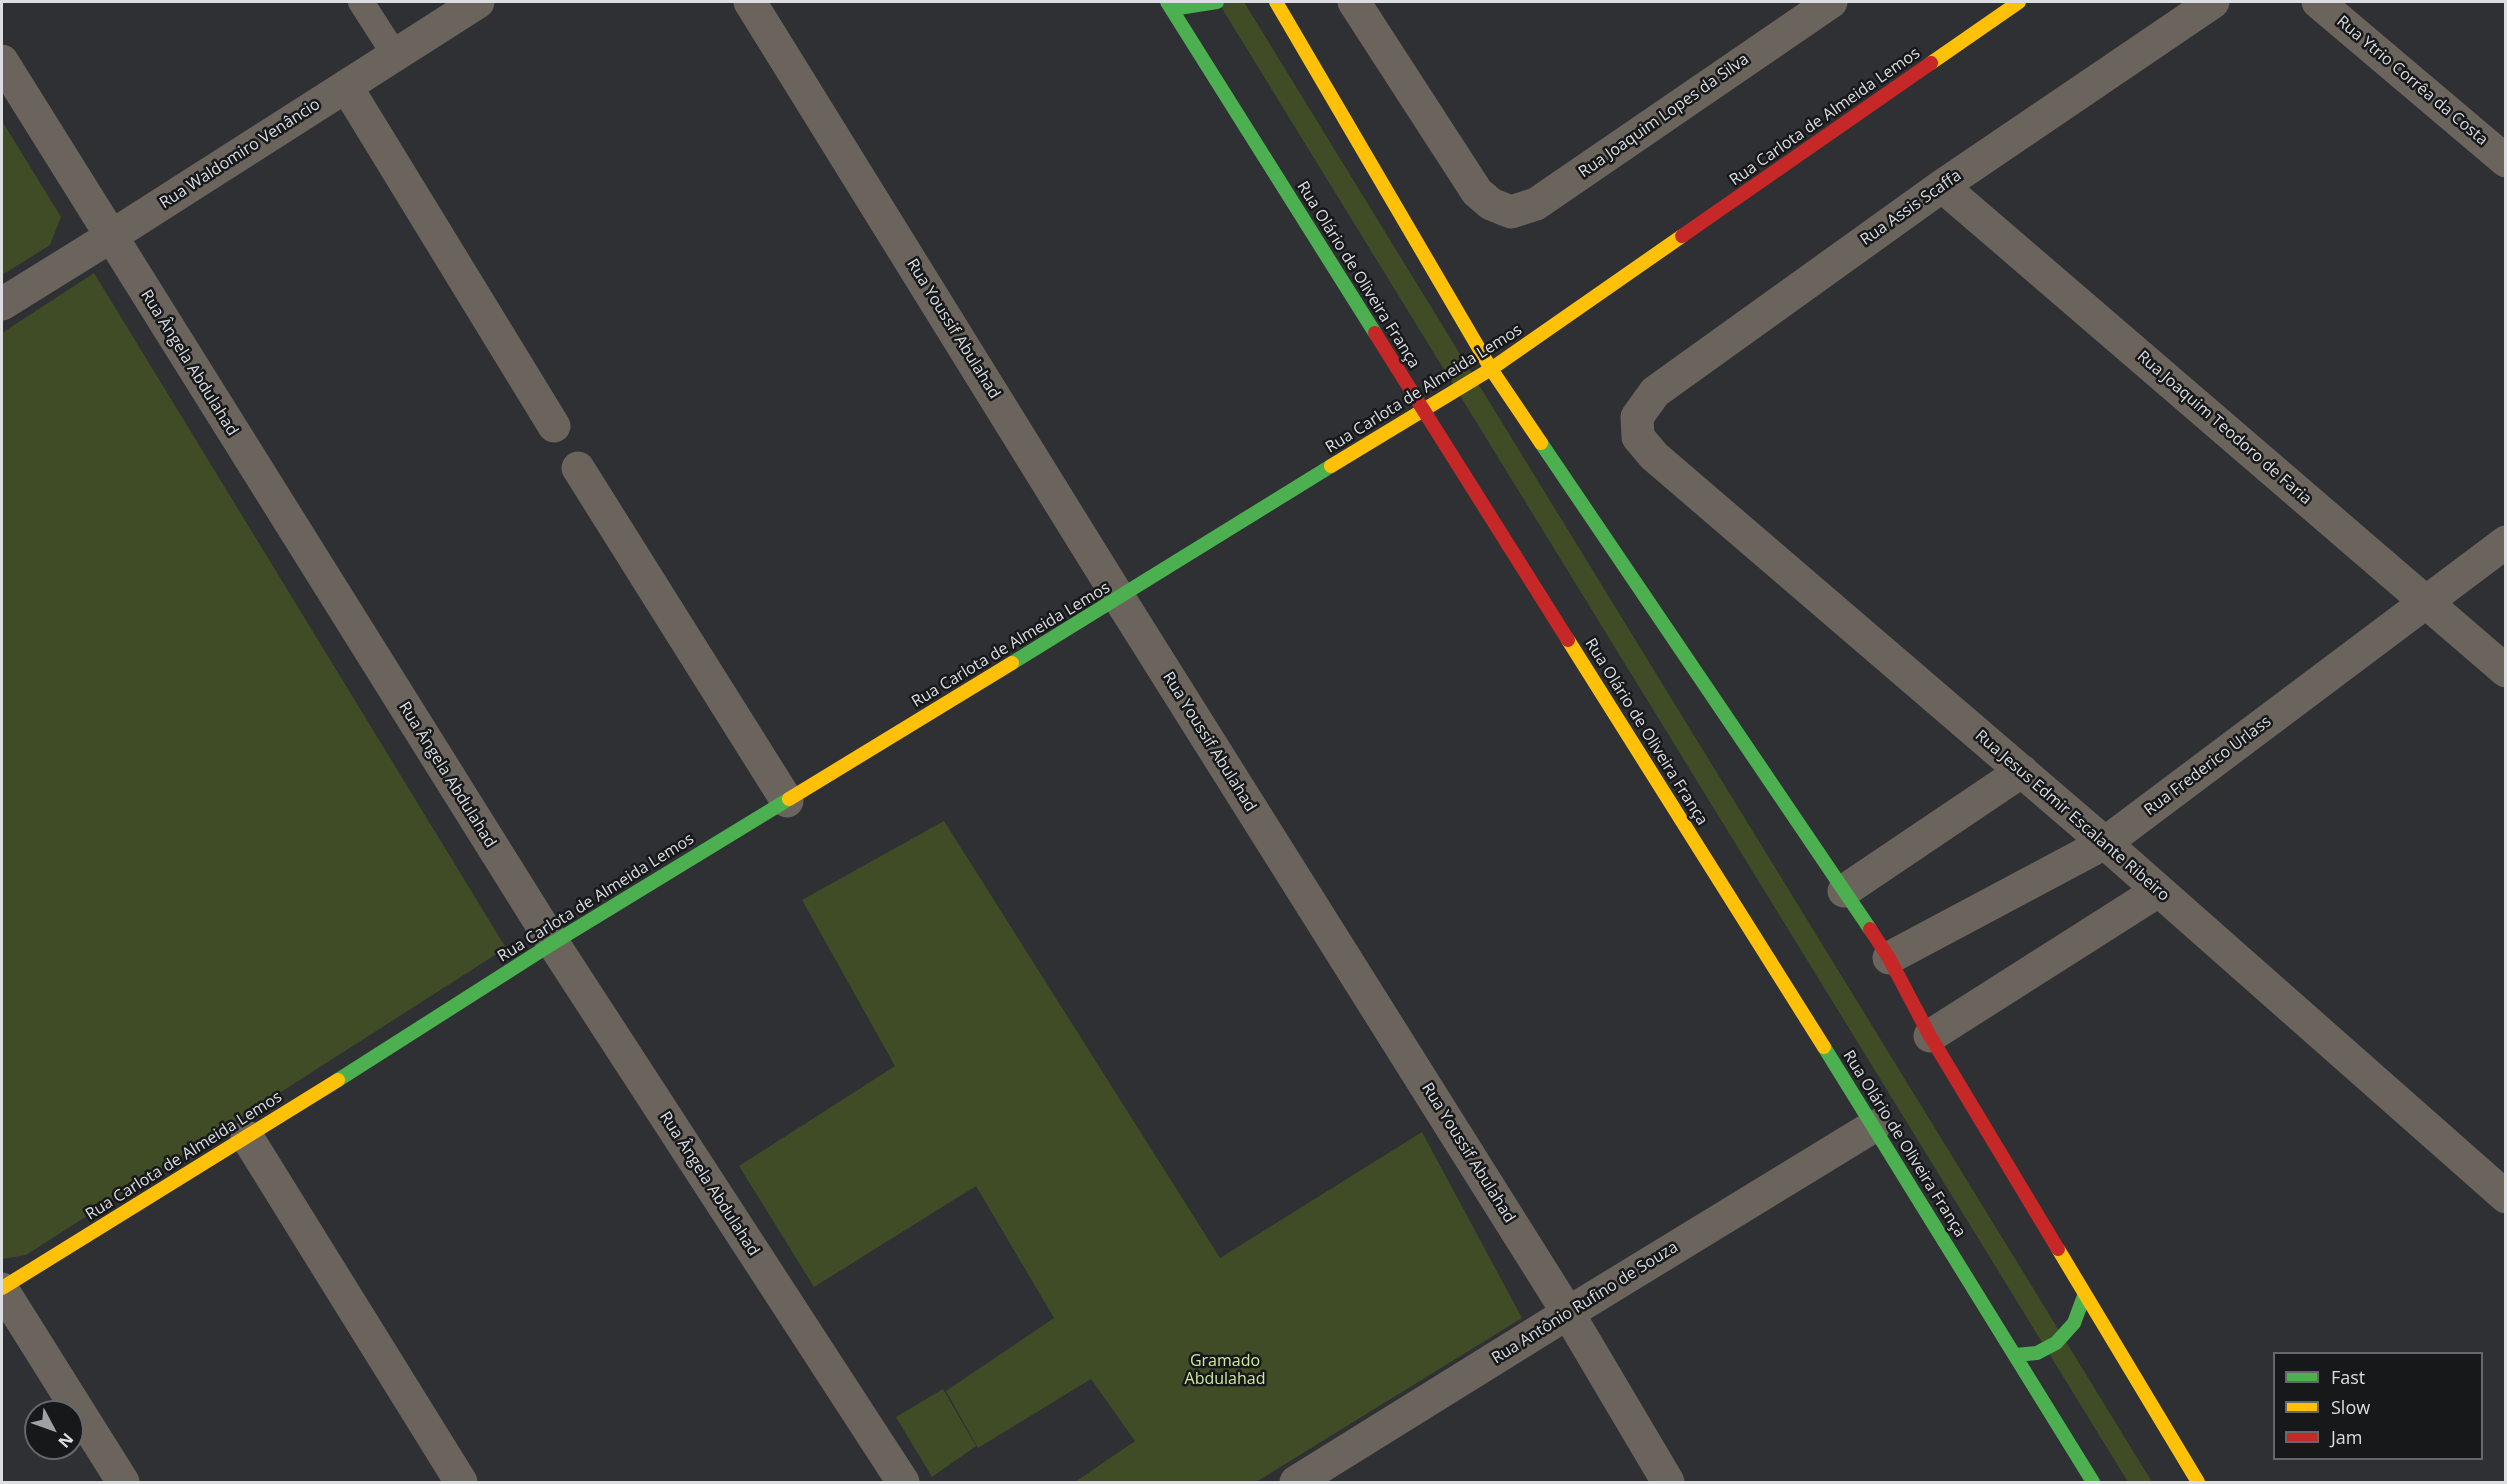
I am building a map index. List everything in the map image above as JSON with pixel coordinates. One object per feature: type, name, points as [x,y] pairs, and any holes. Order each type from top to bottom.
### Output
[{"type":"street","name":"Rua Waldomiro Venâncio","points":[[2,304],[477,2]]},
{"type":"street","name":"Rua Youssif Abulahad","points":[[750,2],[1119,598],[1568,1313],[1668,1482]]},
{"type":"street","points":[[1169,5],[1201,6],[1217,2]]},
{"type":"street","points":[[1276,2],[1491,369],[1889,958],[1930,1036],[2084,1296],[2198,1482]]},
{"type":"street","name":"Rua Joaquim Lopes da Silva","points":[[1354,2],[1477,192],[1491,204],[1512,212],[1536,204],[1831,2]]},
{"type":"street","name":"Rua Carlota de Almeida Lemos","points":[[2,1289],[553,943],[1491,369],[2019,2]]},
{"type":"street","name":"Rua Assis Scaffa","points":[[1638,437],[1637,417],[1655,392],[1942,186],[2213,2]]},
{"type":"street","name":"Rua Ytrio Corrêa da Costa","points":[[2318,2],[2505,161]]},
{"type":"street","name":"Rua Olário de Oliveira França","points":[[1169,5],[1874,1126],[2093,1482]]},
{"type":"street","name":"Rua Ângela Abdulahad","points":[[2,61],[553,943],[903,1482]]},
{"type":"street","points":[[346,86],[554,426]]},
{"type":"street","name":"Rua Joaquim Teodoro de Faria","points":[[1942,186],[2505,671]]},
{"type":"street","name":"Rua Jesus Edmir Escalante Ribeiro","points":[[1638,437],[1654,456],[2105,843],[2505,1197]]},
{"type":"street","points":[[578,468],[787,801]]},
{"type":"street","name":"Rua Frederico Urlass","points":[[1889,958],[2105,843],[2505,542]]},
{"type":"street","points":[[1844,891],[2022,771]]},
{"type":"street","points":[[1930,1036],[2158,891]]},
{"type":"street","name":"Rua Antônio Rufino de Souza","points":[[1296,1482],[1874,1126]]},
{"type":"street","points":[[247,1137],[461,1482]]},
{"type":"street","points":[[2,1289],[123,1482]]},
{"type":"street","points":[[2015,1355],[2037,1353],[2056,1343],[2074,1323],[2084,1296]]},
{"type":"lane","points":[[361,2],[394,55]]},
{"type":"green space","points":[[1218,2],[1244,2],[2152,1482],[2128,1482]]},
{"type":"green space","points":[[2,121],[61,217],[50,245],[2,275]]},
{"type":"green space","points":[[94,273],[506,948],[26,1255],[2,1259],[2,333]]},
{"type":"green space","name":"Gramado Abdulahad","points":[[944,821],[1220,1258],[1422,1132],[1522,1318],[1256,1482],[1075,1482],[1135,1441],[1091,1379],[978,1448],[946,1391],[1054,1318],[976,1186],[814,1287],[739,1166],[895,1066],[802,900]]},
{"type":"green space","points":[[943,1389],[976,1446],[932,1477],[896,1417]]},
{"type":"traffic: fast","points":[[1167,2],[1375,333]]},
{"type":"traffic: fast","points":[[1172,9],[1217,2]]},
{"type":"traffic: fast","points":[[1541,443],[1870,929]]},
{"type":"traffic: fast","points":[[1012,663],[1331,466]]},
{"type":"traffic: fast","points":[[338,1080],[553,943],[789,799]]},
{"type":"traffic: fast","points":[[1824,1047],[2093,1482]]},
{"type":"traffic: fast","points":[[2015,1355],[2037,1353],[2056,1343],[2074,1323],[2084,1296]]},
{"type":"traffic: slow","points":[[1276,2],[1491,369],[1541,443]]},
{"type":"traffic: slow","points":[[1931,63],[2019,2]]},
{"type":"traffic: slow","points":[[1331,466],[1491,369],[1682,236]]},
{"type":"traffic: slow","points":[[1568,640],[1824,1047]]},
{"type":"traffic: slow","points":[[789,799],[1012,663]]},
{"type":"traffic: slow","points":[[2,1288],[338,1080]]},
{"type":"traffic: slow","points":[[2058,1249],[2198,1482]]},
{"type":"traffic: jam","points":[[1682,236],[1931,63]]},
{"type":"traffic: jam","points":[[1375,333],[1568,640]]},
{"type":"traffic: jam","points":[[1870,929],[1889,958],[1930,1036],[2058,1249]]}]
